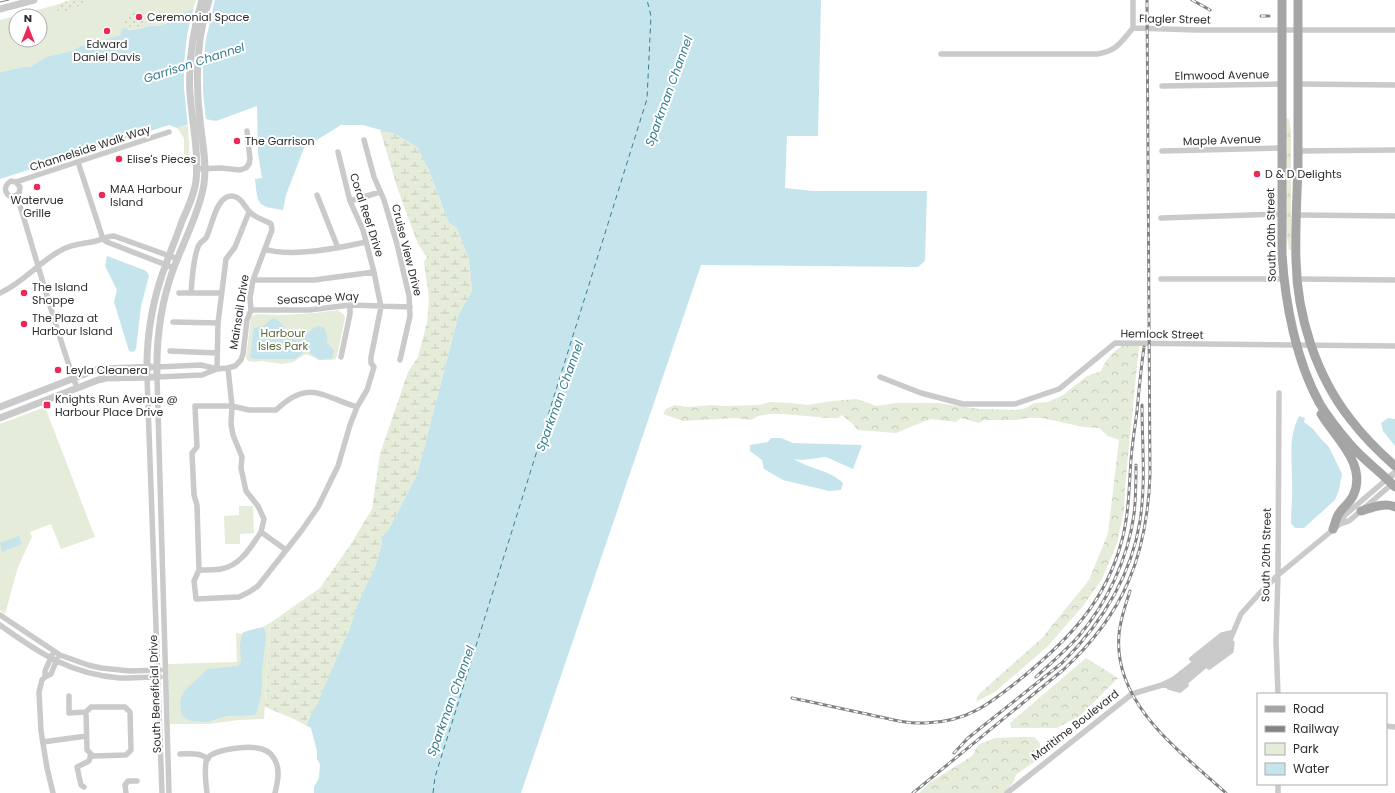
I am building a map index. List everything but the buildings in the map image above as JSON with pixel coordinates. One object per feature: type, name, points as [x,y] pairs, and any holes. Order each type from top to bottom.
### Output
[{"type":"main road","name":"South 20th Street","points":[[1282,0],[1282,254],[1283,279],[1287,305],[1303,364],[1320,404],[1350,444],[1392,483]]},
{"type":"main road","points":[[1298,0],[1296,260],[1300,304],[1312,346],[1324,379],[1350,420],[1395,466]]},
{"type":"main road","points":[[1303,364],[1301,376],[1323,418],[1353,460],[1357,473],[1354,494],[1348,505],[1339,513],[1336,526]]},
{"type":"main road","points":[[1361,511],[1379,506],[1392,505],[1395,507]]},
{"type":"street","points":[[0,9],[34,0]]},
{"type":"street","points":[[197,130],[190,92],[190,60],[194,30],[202,0]]},
{"type":"street","points":[[197,130],[197,63],[202,27],[209,0]]},
{"type":"street","points":[[1133,0],[1133,28]]},
{"type":"street","name":"Flagler Street","points":[[941,54],[1108,53],[1116,48],[1133,28],[1197,30],[1395,30]]},
{"type":"street","name":"Elmwood Avenue","points":[[1162,86],[1282,84]]},
{"type":"street","points":[[1298,84],[1395,85]]},
{"type":"street","name":"South Beneficial Drive","points":[[169,793],[157,367],[159,323],[166,292],[202,195],[205,168],[197,130]]},
{"type":"street","name":"South Beneficial Drive","points":[[162,793],[147,377],[148,340],[152,312],[159,284],[192,197],[195,183],[197,130]]},
{"type":"street","points":[[196,169],[221,168],[240,170],[246,168],[250,159],[247,130]]},
{"type":"street","name":"Channelside Walk Way","points":[[16,182],[169,132]]},
{"type":"street","name":"Cruise View Drive","points":[[364,140],[374,177],[384,200],[397,244],[409,296],[410,316],[400,360]]},
{"type":"street","name":"Maple Avenue","points":[[1162,151],[1282,148]]},
{"type":"street","points":[[1298,151],[1395,150]]},
{"type":"street","name":"Coral Reef Drive","points":[[338,152],[350,201],[364,230],[381,307]]},
{"type":"street","points":[[78,162],[103,239],[107,242],[174,268]]},
{"type":"street","points":[[10,182],[16,182],[19,184],[21,191],[16,196],[9,196],[3,186],[10,182]]},
{"type":"street","points":[[350,201],[380,192]]},
{"type":"street","points":[[317,195],[338,248]]},
{"type":"street","points":[[16,196],[37,267],[77,388]]},
{"type":"street","name":"Mainsail Drive","points":[[191,293],[193,271],[198,246],[205,238],[220,202],[226,197],[232,196],[237,198],[249,212],[271,224],[272,230],[253,280],[250,298],[251,310],[247,320],[243,354],[241,360],[235,366],[228,368]]},
{"type":"street","points":[[217,369],[218,323],[226,260],[236,247],[249,212]]},
{"type":"street","points":[[1161,218],[1282,214]]},
{"type":"street","points":[[1297,216],[1395,216]]},
{"type":"street","points":[[0,293],[9,289],[25,278],[48,258],[68,247],[103,239],[108,236],[114,236],[178,259]]},
{"type":"street","points":[[265,249],[274,252],[308,251],[338,248],[366,242]]},
{"type":"street","points":[[253,280],[314,280],[374,272]]},
{"type":"street","points":[[1161,279],[1283,279]]},
{"type":"street","points":[[1297,279],[1395,280]]},
{"type":"street","points":[[179,293],[221,293]]},
{"type":"street","points":[[341,357],[350,314],[350,305]]},
{"type":"street","name":"Seascape Way","points":[[251,310],[309,310],[350,305],[410,307]]},
{"type":"street","points":[[357,407],[316,392],[302,392],[284,402],[276,410],[249,410],[232,406],[195,406],[197,447],[192,453],[194,495],[197,505],[199,570],[194,581],[196,599],[239,597],[258,586],[318,507],[338,466],[357,407],[367,390],[374,367],[371,363],[371,357],[381,307]]},
{"type":"street","points":[[173,322],[218,323]]},
{"type":"street","name":"Hemlock Street","points":[[880,377],[921,393],[963,404],[1015,404],[1059,389],[1115,343],[1395,346]]},
{"type":"street","points":[[170,351],[217,353]]},
{"type":"street","points":[[186,366],[186,376]]},
{"type":"street","points":[[0,407],[83,375],[104,369],[186,366],[201,366],[217,369],[228,368],[232,406],[231,424],[233,435],[242,456],[242,476],[246,491],[258,506],[264,519],[261,532],[248,551],[236,562],[222,569],[199,570]]},
{"type":"street","points":[[0,418],[106,378],[202,375],[217,369]]},
{"type":"street","points":[[83,375],[87,384]]},
{"type":"street","name":"South 20th Street","points":[[1278,693],[1276,641],[1278,575],[1279,393]]},
{"type":"street","points":[[26,397],[30,407]]},
{"type":"street","points":[[149,424],[159,424]]},
{"type":"street","points":[[1392,483],[1395,473]]},
{"type":"street","name":"Maritime Boulevard","points":[[1336,526],[1349,521],[1392,483]]},
{"type":"street","name":"Maritime Boulevard","points":[[1162,685],[1181,686],[1227,648],[1241,614],[1278,575],[1336,526],[1345,515],[1392,483]]},
{"type":"street","points":[[152,525],[161,524]]},
{"type":"street","points":[[261,532],[286,550]]},
{"type":"street","points":[[154,594],[163,594]]},
{"type":"street","points":[[0,615],[57,654],[88,665],[130,671],[165,670]]},
{"type":"street","points":[[0,625],[50,658],[81,671],[121,678],[165,677]]},
{"type":"street","name":"Maritime Boulevard","points":[[1006,793],[1132,694],[1162,685],[1174,679],[1233,633]]},
{"type":"street","points":[[45,677],[45,671],[50,658],[57,654]]},
{"type":"street","points":[[53,793],[43,742],[39,692],[40,684],[45,677],[51,674],[57,654]]},
{"type":"street","points":[[69,696],[69,712],[86,712]]},
{"type":"street","points":[[91,707],[125,707],[130,712],[131,750],[126,755],[93,756],[87,750],[86,736],[86,712],[91,707]]},
{"type":"street","points":[[43,742],[86,736]]},
{"type":"street","points":[[207,793],[206,764],[208,759],[216,752],[254,747],[265,750],[271,754],[277,765],[278,774],[275,793]]},
{"type":"street","points":[[84,787],[81,785],[77,767],[89,761],[91,754]]},
{"type":"street","points":[[180,754],[198,754],[203,755],[208,759]]},
{"type":"street","points":[[126,793],[126,785],[128,781],[137,781]]},
{"type":"green space","points":[[71,0],[196,0],[193,9],[180,15],[173,21],[159,26],[122,30],[120,35],[81,46],[71,51],[46,57],[30,67],[0,72],[0,20],[8,18],[8,48],[48,48],[48,8],[45,8]]},
{"type":"green space","points":[[71,0],[87,1],[71,11],[58,11],[56,5]]},
{"type":"green space","points":[[136,11],[155,17],[147,18],[142,25],[134,27],[125,26],[119,23],[126,15]]},
{"type":"green space","points":[[1286,118],[1289,119],[1291,132],[1291,250],[1289,250],[1286,232]]},
{"type":"green space","points":[[188,125],[190,165],[186,165],[184,159],[184,138],[177,128]]},
{"type":"green space","points":[[380,130],[395,134],[417,147],[429,171],[449,223],[457,228],[469,260],[472,291],[459,314],[417,475],[389,529],[382,538],[375,567],[358,603],[350,628],[327,682],[313,713],[308,718],[307,726],[265,707],[270,623],[320,588],[351,544],[372,509],[380,454],[408,372],[418,357],[427,322],[429,298],[424,262],[427,257],[418,244],[398,190]]},
{"type":"green space","name":"Harbour Isles Park","points":[[338,310],[344,315],[345,318],[336,359],[317,359],[306,354],[293,362],[282,364],[262,361],[253,362],[248,361],[246,358],[252,316],[258,314],[280,315]]},
{"type":"green space","points":[[1122,346],[1139,346],[1124,510],[1117,543],[1102,579],[1083,606],[1048,646],[995,692],[976,702],[979,694],[1042,638],[1089,580],[1108,533],[1119,440],[1108,436],[1099,428],[1083,427],[1042,418],[984,420],[979,423],[961,418],[956,422],[930,419],[896,433],[857,430],[854,425],[842,415],[838,418],[828,418],[770,414],[758,416],[751,420],[735,418],[683,421],[663,414],[666,409],[675,405],[688,407],[712,405],[759,405],[770,402],[808,405],[857,399],[876,406],[895,403],[938,403],[979,409],[1017,410],[1026,408],[1034,403],[1048,402],[1063,395],[1087,376],[1101,371],[1109,357]]},
{"type":"green space","points":[[45,407],[95,537],[61,549],[51,524],[30,532],[32,537],[18,567],[5,614],[0,610],[0,424]]},
{"type":"green space","points":[[239,506],[253,506],[254,533],[240,534],[240,544],[225,544],[224,516],[239,515]]},
{"type":"green space","points":[[270,623],[264,719],[239,720],[208,724],[170,724],[168,664],[237,662],[236,633],[242,634]]},
{"type":"green space","points":[[1086,658],[1118,678],[1081,715],[1057,728],[1011,728],[1010,723]]},
{"type":"green space","points":[[1034,737],[1039,742],[1043,753],[1038,760],[1016,775],[1013,783],[1005,793],[919,793],[929,783],[972,756],[978,745],[995,738]]},
{"type":"water","points":[[210,0],[821,0],[818,136],[787,136],[785,188],[813,191],[927,191],[925,261],[918,267],[701,265],[521,793],[314,793],[314,787],[319,778],[320,764],[317,759],[317,751],[311,728],[307,726],[308,720],[317,704],[350,628],[358,603],[375,567],[382,538],[389,529],[417,475],[459,314],[472,291],[469,260],[457,228],[449,223],[429,171],[417,147],[395,134],[363,125],[341,125],[304,148],[286,195],[283,210],[268,207],[260,203],[258,199],[255,179],[262,178],[258,153],[257,106],[216,121],[205,119],[177,128],[169,125],[0,179],[0,72],[30,67],[46,57],[71,51],[81,46],[120,35],[122,29],[127,28],[128,30],[149,26],[159,26],[173,21],[180,15]]},
{"type":"water","points":[[107,256],[144,270],[149,276],[141,306],[136,349],[133,352],[129,351],[114,302],[117,290],[105,266]]},
{"type":"water","points":[[273,318],[281,324],[290,338],[295,339],[302,338],[318,326],[324,328],[327,335],[327,343],[334,350],[332,358],[319,360],[309,352],[304,352],[295,359],[253,359],[250,356],[254,328],[263,326]]},
{"type":"water","points":[[1299,416],[1305,418],[1304,422],[1313,429],[1329,447],[1342,474],[1339,490],[1335,500],[1304,528],[1295,528],[1291,523],[1291,448],[1293,432]]},
{"type":"water","points":[[1388,418],[1395,419],[1395,446],[1383,431],[1381,423]]},
{"type":"water","points":[[771,438],[781,438],[793,443],[862,445],[853,469],[826,457],[802,460],[794,459],[826,472],[843,483],[841,490],[829,491],[783,480],[764,469],[762,460],[750,451],[750,445],[768,442]]},
{"type":"water","points":[[19,536],[22,544],[2,552],[0,543]]},
{"type":"water","points":[[263,627],[266,635],[262,671],[262,688],[255,715],[227,716],[208,722],[191,721],[182,716],[180,707],[181,699],[187,689],[207,669],[238,666],[241,661],[240,645],[242,634],[244,632]]},
{"type":"pier","points":[[205,0],[215,0],[206,39],[203,66],[203,92],[206,121],[188,127],[184,89],[184,64],[187,35],[194,6]]},
{"type":"ferry route","points":[[433,793],[435,777],[647,99],[651,16],[647,0]]},
{"type":"tram line","points":[[0,2],[9,0]]},
{"type":"railway","points":[[913,793],[1063,670],[1084,649],[1102,627],[1117,605],[1137,558],[1144,532],[1150,475],[1147,0]]},
{"type":"railway","points":[[1192,0],[1210,10]]},
{"type":"railway","points":[[1261,16],[1269,16]]},
{"type":"railway","points":[[792,698],[903,722],[940,722],[966,715],[989,703],[1023,677],[1056,648],[1071,633],[1096,600],[1115,562],[1122,540],[1127,510],[1131,454],[1144,347]]},
{"type":"railway","points":[[954,753],[968,738],[1062,663],[1101,616],[1122,580],[1136,542],[1142,507],[1142,405]]},
{"type":"railway","points":[[1036,677],[1078,637],[1098,610],[1115,580],[1131,531],[1135,502],[1136,465]]},
{"type":"railway","points":[[1130,591],[1122,618],[1119,635],[1120,660],[1127,683],[1138,705],[1153,724],[1189,761],[1226,793]]},
{"type":"place","name":"Ceremonial Space","points":[[139,17]]},
{"type":"place","name":"Edward Daniel Davis","points":[[107,31]]},
{"type":"place","name":"The Garrison","points":[[237,141]]},
{"type":"place","name":"Elise's Pieces","points":[[119,159]]},
{"type":"place","name":"D & D Delights","points":[[1257,174]]},
{"type":"place","name":"Watervue Grille","points":[[37,187]]},
{"type":"place","name":"MAA Harbour Island","points":[[102,195]]},
{"type":"place","name":"The Island Shoppe","points":[[24,293]]},
{"type":"place","name":"The Plaza at Harbour Island","points":[[24,324]]},
{"type":"place","name":"Leyla Cleanera","points":[[58,370]]},
{"type":"place","name":"Knights Run Avenue @ Harbour Place Drive","points":[[47,405]]},
{"type":"water label","name":"Garrison Channel","points":[[194,63]]},
{"type":"water label","name":"Sparkman Channel","points":[[669,91]]},
{"type":"water label","name":"Sparkman Channel","points":[[560,396]]},
{"type":"water label","name":"Sparkman Channel","points":[[451,701]]}]
